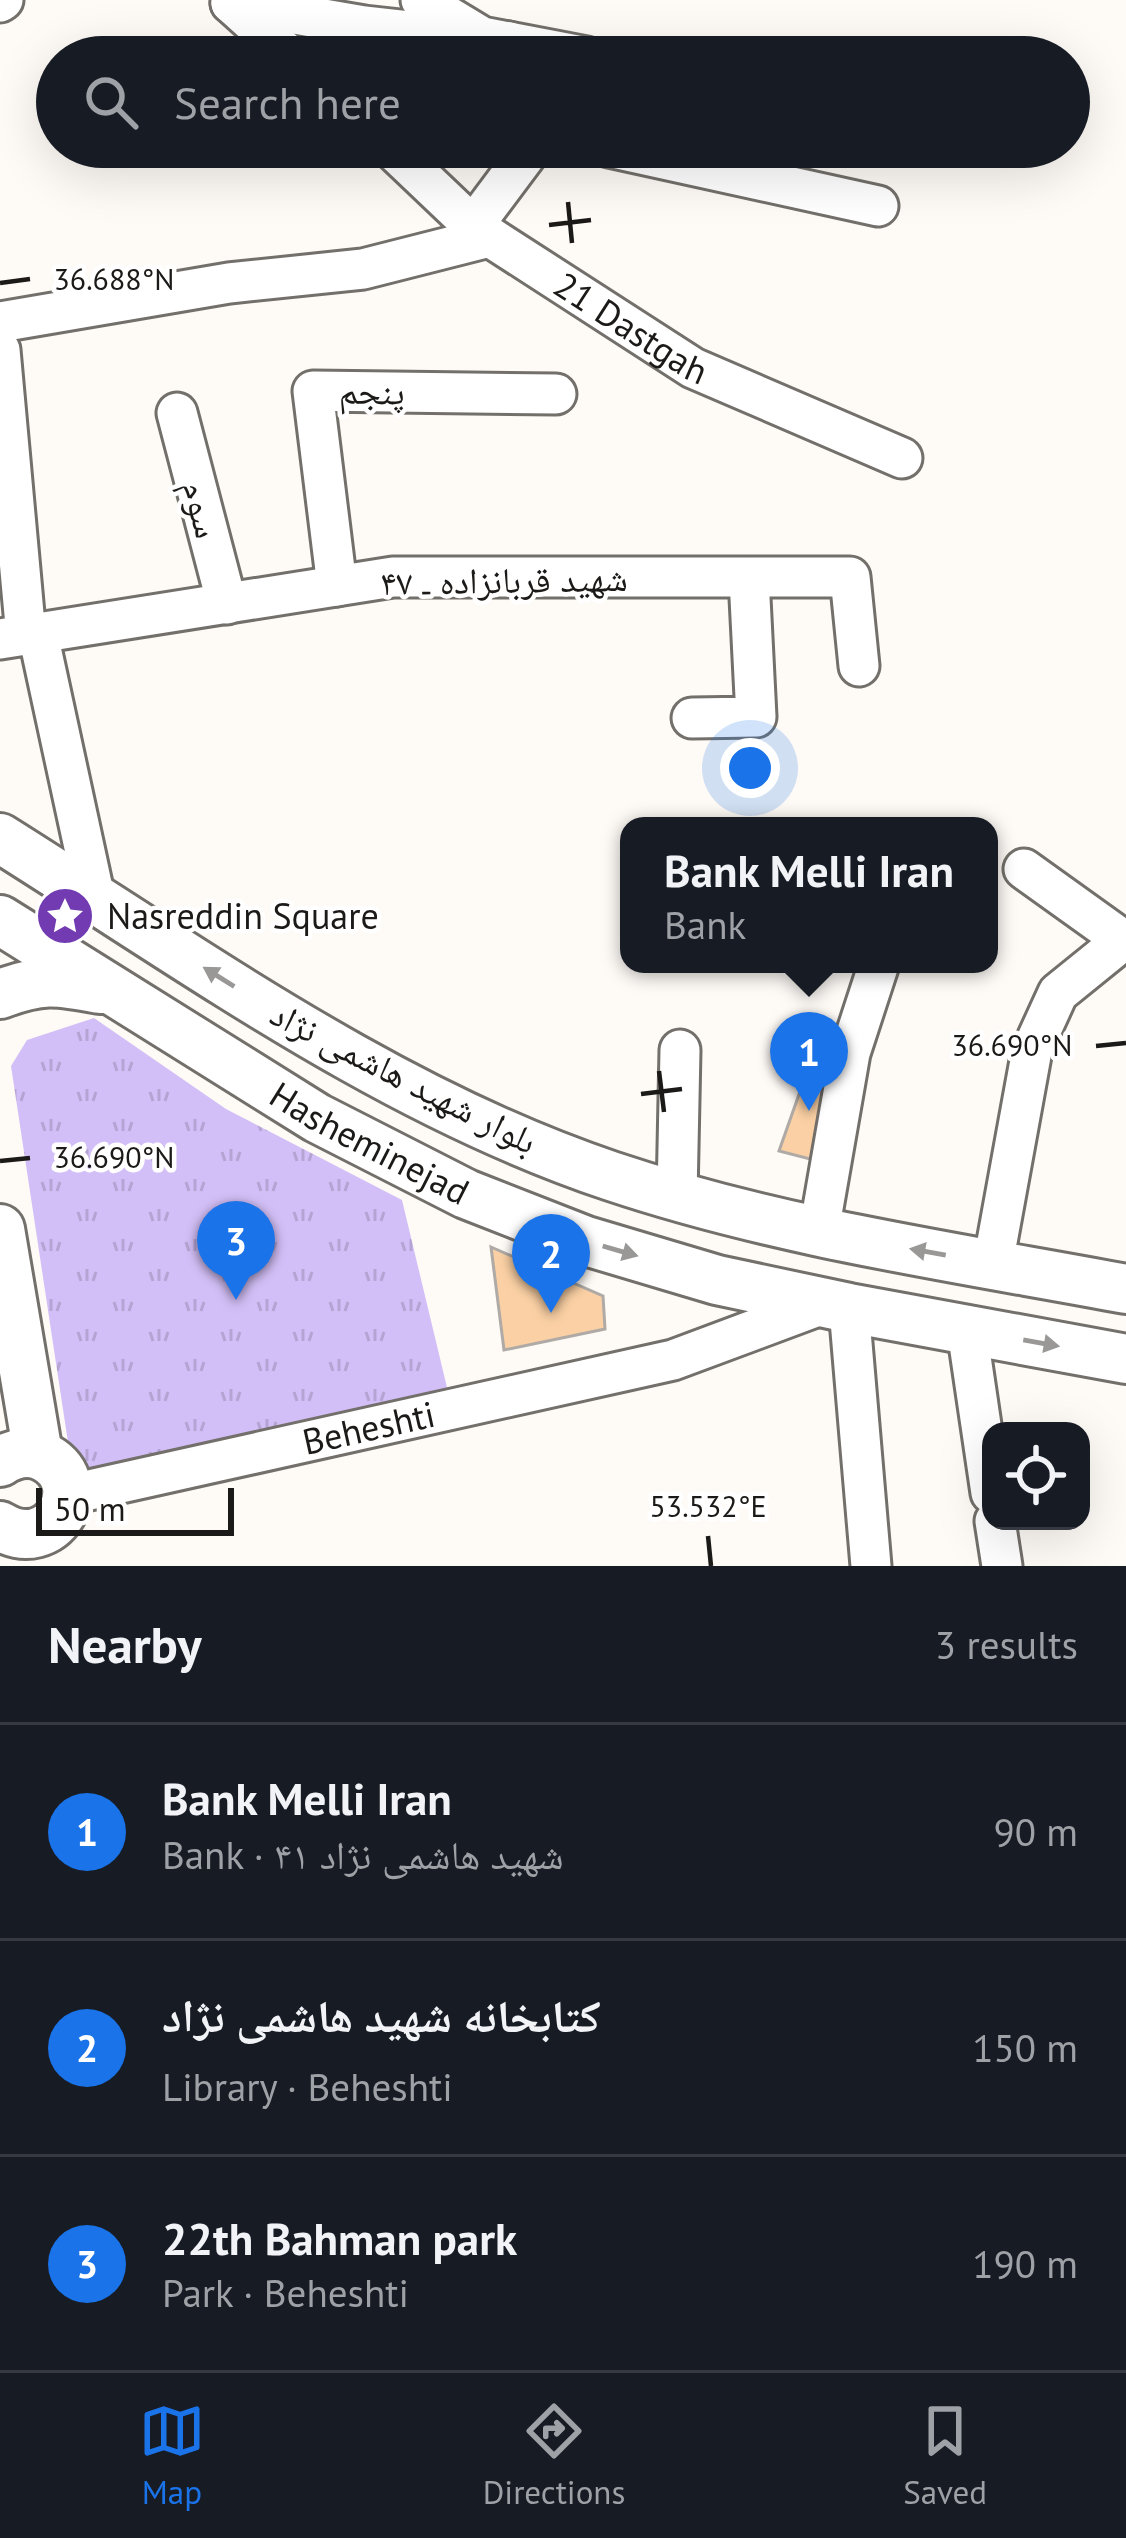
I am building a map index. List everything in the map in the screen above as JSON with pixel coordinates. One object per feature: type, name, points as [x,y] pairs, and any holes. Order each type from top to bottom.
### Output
[{"type":"main road","name":"بلوار شهید هاشمی نژاد","points":[[0,838],[225,981],[372,1068],[495,1131],[609,1176],[734,1213],[1126,1288]]},
{"type":"main road","name":"Hasheminejad","points":[[0,920],[317,1118],[466,1194],[586,1241],[717,1280],[1126,1359]]},
{"type":"main road","points":[[0,994],[31,982],[112,991]]},
{"type":"main road","points":[[0,1229],[19,1458],[50,1460],[65,1482],[32,1528],[72,1566]]},
{"type":"street","points":[[421,0],[480,36]]},
{"type":"street","points":[[229,2],[364,26],[455,36]]},
{"type":"street","points":[[229,2],[267,36]]},
{"type":"street","name":"21 Dastgah","points":[[412,168],[481,232],[693,368],[902,458]]},
{"type":"street","points":[[0,322],[229,283],[363,269],[481,232],[519,168]]},
{"type":"street","points":[[705,168],[878,206]]},
{"type":"street","points":[[0,350],[21,637],[94,898]]},
{"type":"street","name":"پنجم","points":[[338,586],[313,391],[556,394]]},
{"type":"street","name":"سوم","points":[[177,413],[227,604]]},
{"type":"street","name":"شهید قربانزاده ـ ۴۷","points":[[21,637],[393,577],[850,578],[859,666]]},
{"type":"street","points":[[692,718],[756,717],[749,578]]},
{"type":"street","points":[[993,1264],[1032,1050],[1058,993],[1125,939],[1024,869]]},
{"type":"street","points":[[819,1231],[850,1053],[876,973]]},
{"type":"street","points":[[677,1196],[680,1050]]},
{"type":"street","points":[[673,1360],[706,1335],[718,1311],[712,1298],[676,1268]]},
{"type":"street","points":[[838,1306],[871,1566]]},
{"type":"street","name":"Beheshti","points":[[32,1528],[673,1360],[838,1306]]},
{"type":"street","points":[[968,1330],[982,1429]]},
{"type":"street","points":[[996,1530],[1001,1566]]},
{"type":"green space","points":[[94,1018],[226,1109],[402,1200],[450,1400],[74,1482],[11,1066],[27,1040]]},
{"type":"building","points":[[809,1066],[838,1072],[810,1159],[779,1151]]},
{"type":"building","points":[[491,1247],[603,1296],[605,1329],[504,1350]]},
{"type":"place","name":"Nasreddin Square","points":[[65,916]]},
{"type":"place","name":"Bank Melli Iran","points":[[809,1111]]},
{"type":"place","name":"22th Bahman park","points":[[236,1300]]},
{"type":"place","name":"کتابخانه شهید هاشمی نژاد","points":[[551,1313]]}]
